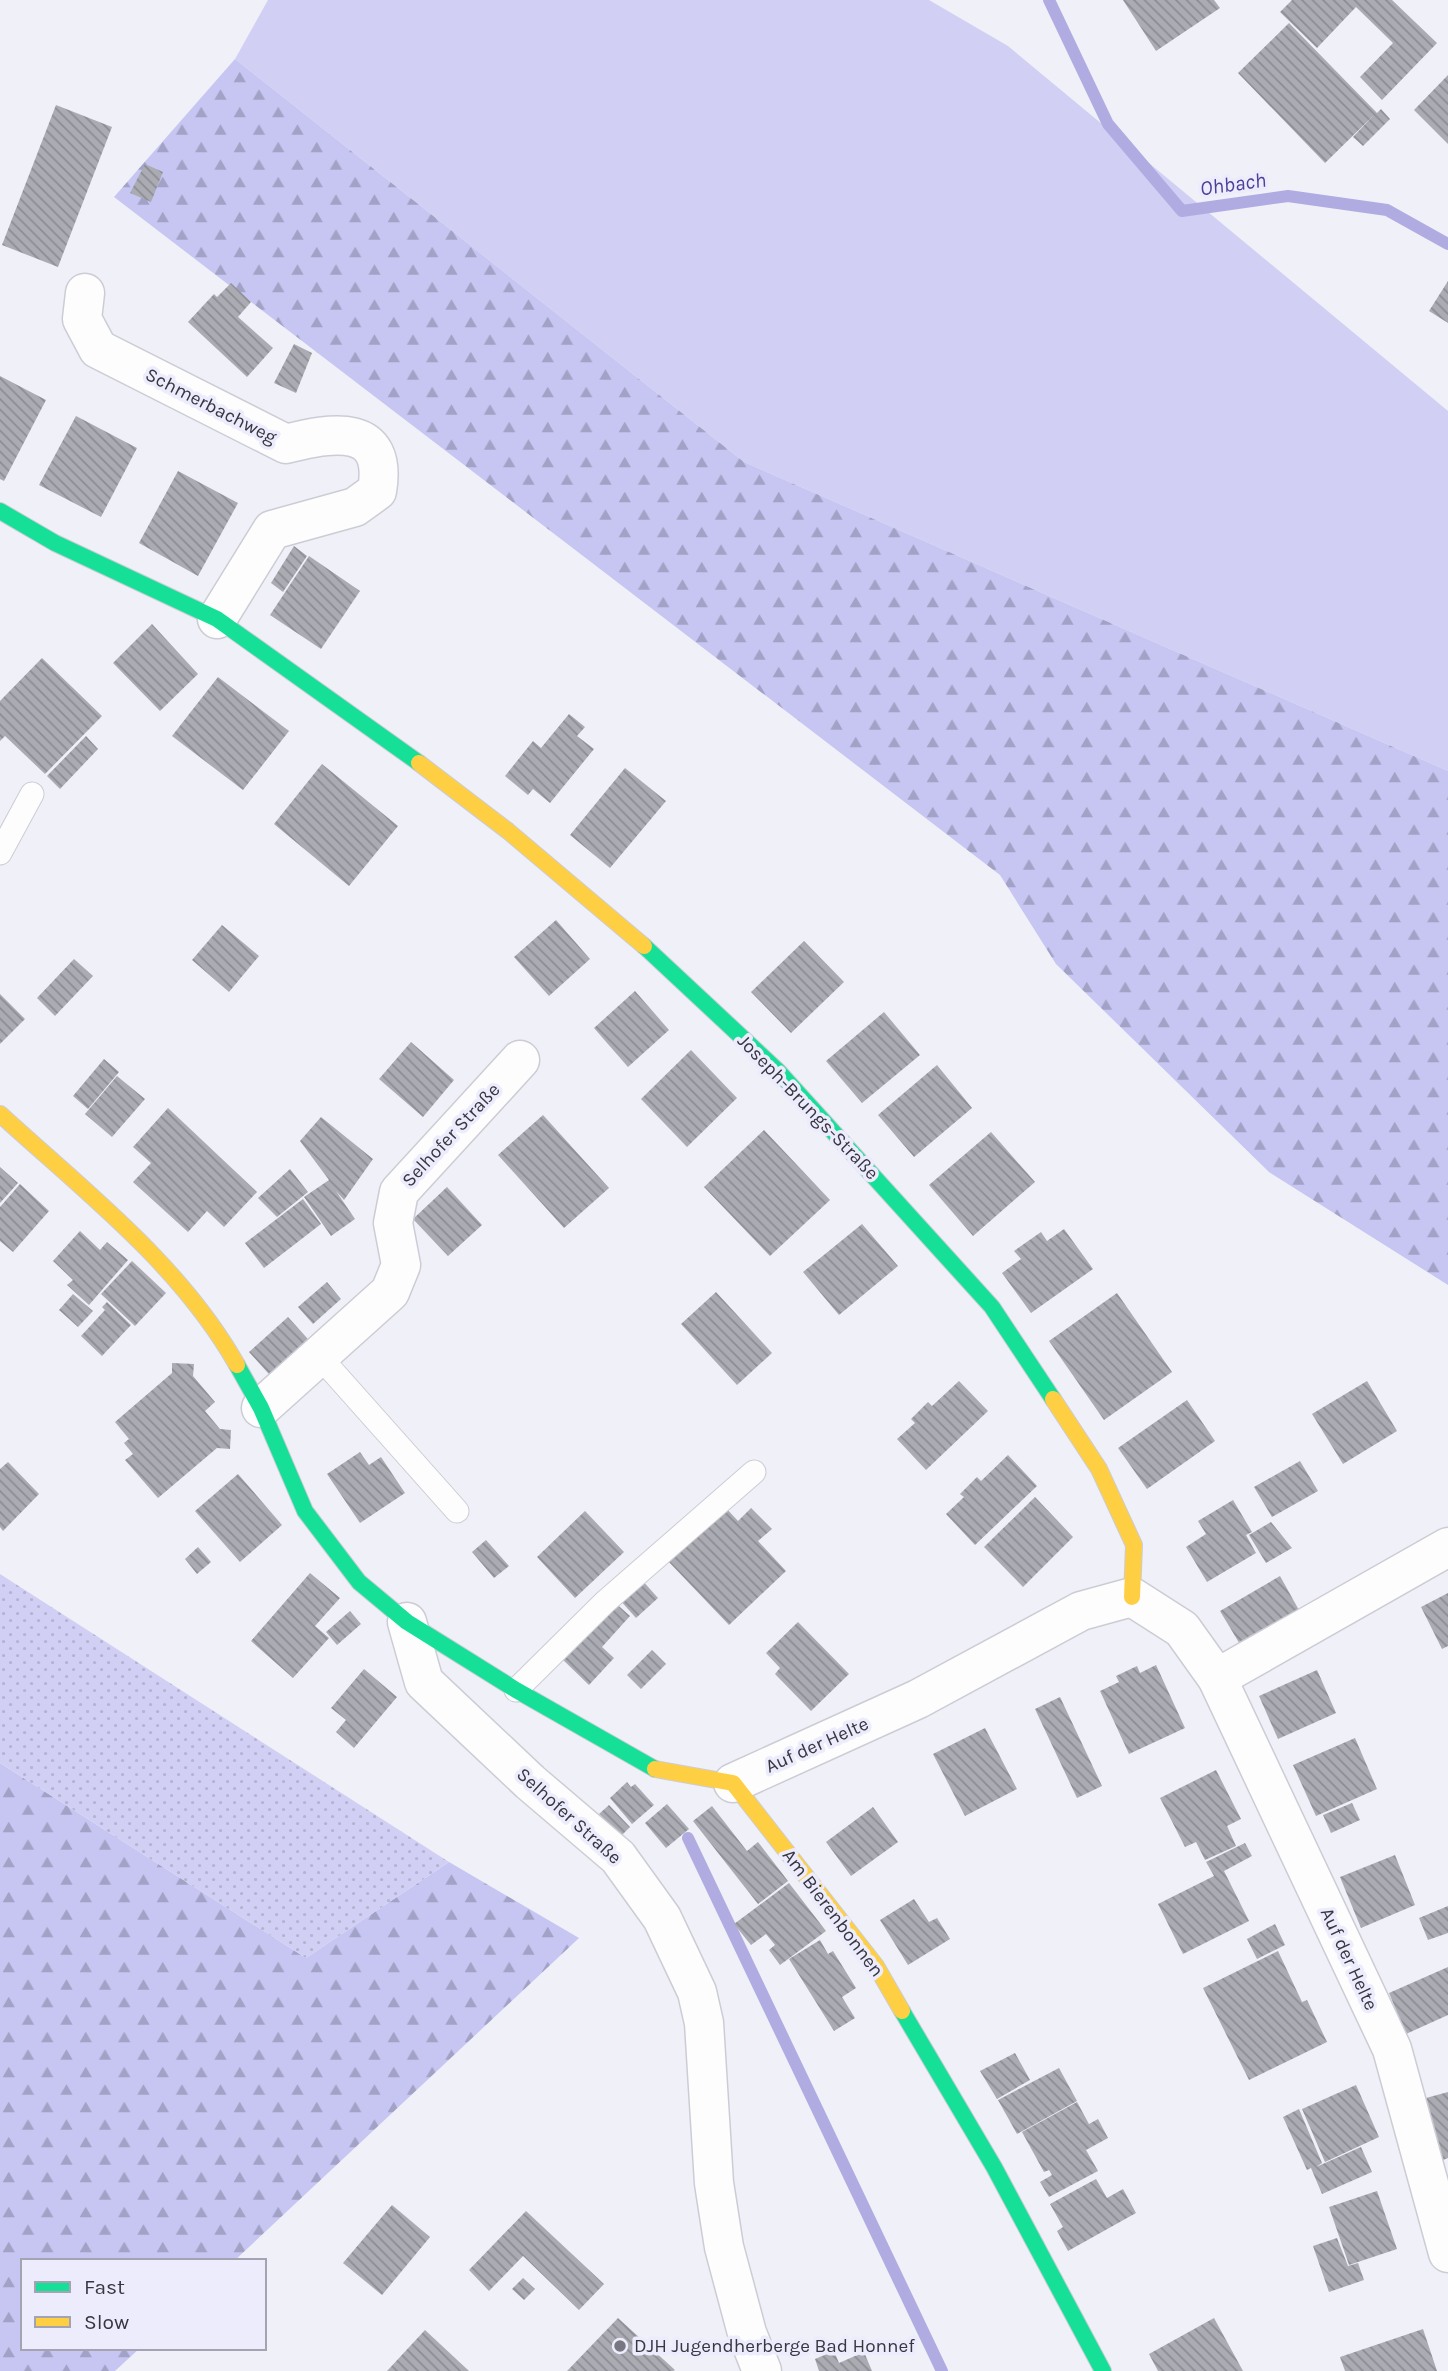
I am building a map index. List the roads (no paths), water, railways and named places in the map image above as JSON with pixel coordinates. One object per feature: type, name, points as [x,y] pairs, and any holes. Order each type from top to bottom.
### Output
[{"type":"street","name":"Schmerbachweg","points":[[85,293],[82,319],[98,349],[286,444],[319,435],[347,433],[371,448],[381,470],[377,491],[355,507],[272,530],[216,619]]},
{"type":"street","points":[[0,511],[55,543],[216,619]]},
{"type":"street","name":"Joseph-Brungs-Straße","points":[[216,619],[508,831],[641,943],[778,1071],[992,1307],[1099,1469],[1134,1545],[1132,1597]]},
{"type":"street","name":"Selhofer Straße","points":[[261,1408],[390,1292],[401,1265],[393,1223],[399,1192],[520,1060]]},
{"type":"street","points":[[0,1114],[170,1270],[223,1340],[261,1408],[305,1511],[359,1582],[407,1622],[516,1690],[660,1772],[733,1783]]},
{"type":"street","points":[[1217,1678],[1448,1547]]},
{"type":"street","name":"Auf der Helte","points":[[733,1783],[918,1699],[1081,1611],[1132,1597],[1182,1629],[1217,1678],[1392,2049],[1448,2253]]},
{"type":"street","name":"Selhofer Straße","points":[[407,1622],[424,1682],[530,1782],[618,1857],[662,1918],[697,1992],[704,2023],[718,2209],[747,2333],[762,2371]]},
{"type":"street","name":"Am Bierenbonnen","points":[[733,1783],[876,1966],[994,2167],[1103,2371]]},
{"type":"lane","points":[[0,853],[32,794]]},
{"type":"lane","points":[[320,1357],[457,1511]]},
{"type":"lane","points":[[516,1690],[605,1602],[754,1472]]},
{"type":"waterway","name":"Ohbach","points":[[1049,0],[1108,124],[1182,211],[1288,196],[1387,210],[1448,244]]},
{"type":"waterway","points":[[688,1838],[942,2371]]},
{"type":"place","name":"DJH Jugendherberge Bad Honnef","points":[[620,2346]]}]
